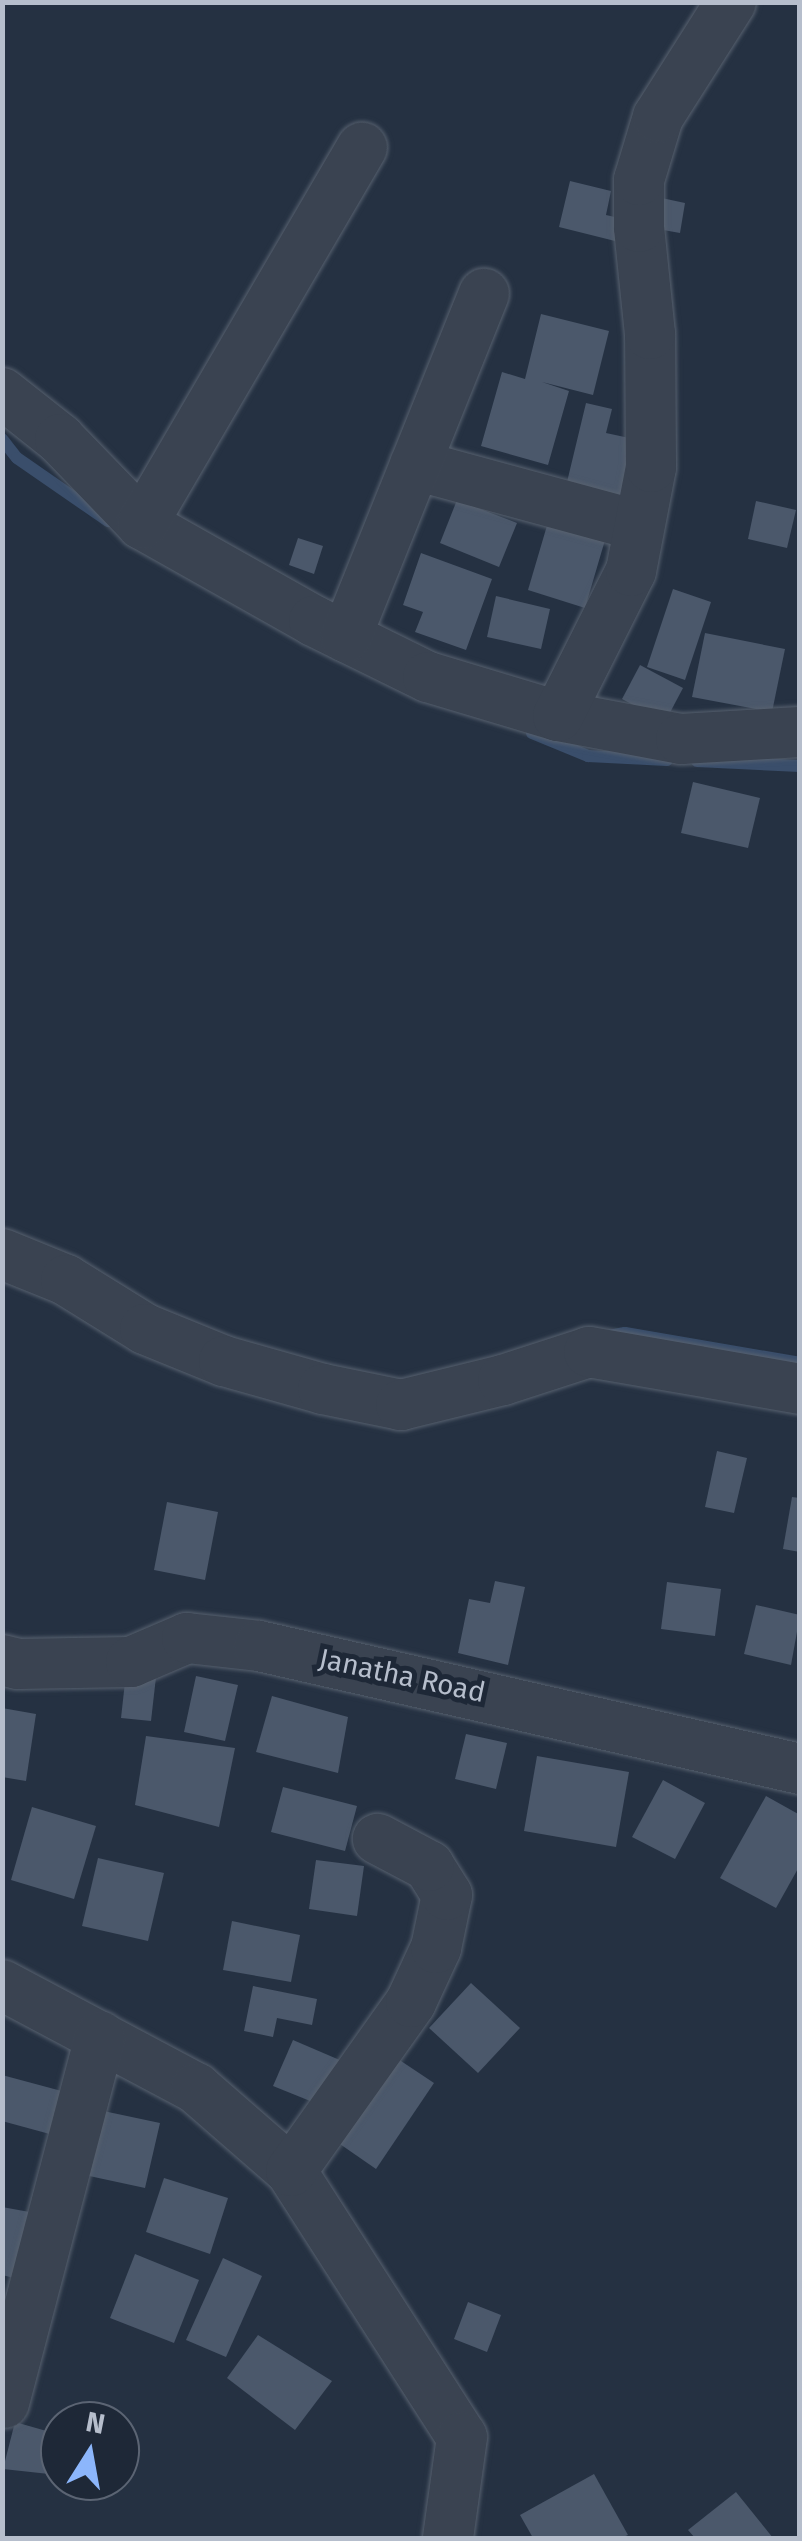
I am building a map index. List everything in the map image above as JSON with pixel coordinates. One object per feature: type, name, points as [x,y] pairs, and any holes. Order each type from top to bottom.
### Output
[{"type":"street","points":[[558,716],[631,571],[651,468],[650,334],[639,227],[639,180],[658,118],[731,2]]},
{"type":"street","points":[[142,524],[362,147]]},
{"type":"street","points":[[346,637],[484,294]]},
{"type":"street","points":[[2,393],[60,439],[142,524],[346,637],[428,677],[558,716],[681,740],[800,732]]},
{"type":"street","points":[[415,465],[640,526]]},
{"type":"street","points":[[2,1254],[66,1280],[145,1328],[224,1360],[323,1389],[401,1404],[503,1380],[589,1352],[800,1390]]},
{"type":"street","name":"Janatha Road","points":[[2,1660],[131,1662],[187,1638],[259,1646],[441,1684],[800,1769]]},
{"type":"street","points":[[291,2171],[412,2002],[436,1948],[447,1896],[428,1866],[378,1838]]},
{"type":"street","points":[[2,1986],[196,2088],[291,2171],[462,2438],[448,2538]]},
{"type":"street","points":[[4,2402],[100,2036]]},
{"type":"building","points":[[570,181],[611,191],[606,215],[632,221],[627,244],[559,227]]},
{"type":"building","points":[[657,197],[685,203],[680,233],[652,228]]},
{"type":"building","points":[[541,314],[609,331],[593,395],[542,382],[569,391],[548,465],[481,446],[502,372],[525,379]]},
{"type":"building","points":[[586,403],[612,409],[606,433],[634,439],[620,495],[567,482]]},
{"type":"building","points":[[457,500],[517,523],[499,567],[440,543]]},
{"type":"building","points":[[756,501],[796,510],[787,548],[748,539]]},
{"type":"building","points":[[551,512],[608,530],[585,608],[528,590]]},
{"type":"building","points":[[298,538],[323,546],[314,574],[289,565]]},
{"type":"building","points":[[421,553],[492,579],[466,650],[415,632],[423,612],[403,605]]},
{"type":"building","points":[[673,589],[711,602],[685,680],[647,667]]},
{"type":"building","points":[[496,596],[550,609],[541,649],[487,637]]},
{"type":"building","points":[[705,633],[785,649],[772,712],[692,697]]},
{"type":"building","points":[[640,665],[683,688],[665,722],[622,699]]},
{"type":"building","points":[[693,782],[760,798],[748,848],[681,833]]},
{"type":"building","points":[[717,1451],[747,1458],[734,1513],[705,1507]]},
{"type":"building","points":[[792,1497],[800,1498],[800,1552],[783,1549]]},
{"type":"building","points":[[167,1502],[218,1512],[205,1580],[154,1570]]},
{"type":"building","points":[[495,1581],[525,1587],[508,1665],[458,1653],[469,1599],[490,1603]]},
{"type":"building","points":[[667,1582],[721,1589],[715,1636],[661,1629]]},
{"type":"building","points":[[756,1605],[800,1615],[791,1665],[744,1654]]},
{"type":"building","points":[[126,1673],[156,1677],[151,1721],[121,1718]]},
{"type":"building","points":[[196,1676],[238,1685],[225,1741],[184,1732]]},
{"type":"building","points":[[272,1696],[348,1717],[338,1773],[256,1752]]},
{"type":"building","points":[[2,1708],[36,1714],[26,1781],[2,1777]]},
{"type":"building","points":[[466,1734],[507,1743],[496,1789],[455,1779]]},
{"type":"building","points":[[146,1736],[235,1748],[219,1827],[135,1805]]},
{"type":"building","points":[[537,1756],[629,1772],[616,1847],[524,1831]]},
{"type":"building","points":[[663,1780],[705,1803],[675,1859],[632,1837]]},
{"type":"building","points":[[283,1787],[357,1806],[345,1851],[271,1832]]},
{"type":"building","points":[[766,1796],[800,1815],[800,1865],[776,1908],[720,1878]]},
{"type":"building","points":[[32,1807],[96,1826],[74,1899],[11,1880]]},
{"type":"building","points":[[98,1858],[164,1873],[148,1941],[82,1926]]},
{"type":"building","points":[[316,1860],[364,1866],[357,1916],[309,1909]]},
{"type":"building","points":[[232,1921],[300,1935],[291,1982],[223,1970]]},
{"type":"building","points":[[471,1983],[520,2028],[478,2073],[429,2028]]},
{"type":"building","points":[[253,1986],[317,1999],[312,2025],[277,2018],[273,2037],[244,2031]]},
{"type":"building","points":[[293,2040],[349,2064],[330,2109],[273,2086]]},
{"type":"building","points":[[395,2057],[434,2083],[376,2169],[337,2142]]},
{"type":"building","points":[[2,2075],[69,2093],[57,2136],[2,2121]]},
{"type":"building","points":[[94,2109],[160,2123],[145,2188],[80,2174]]},
{"type":"building","points":[[164,2178],[228,2198],[210,2254],[146,2232]]},
{"type":"building","points":[[2,2207],[35,2213],[22,2280],[2,2275]]},
{"type":"building","points":[[135,2254],[199,2280],[174,2343],[110,2318]]},
{"type":"building","points":[[223,2258],[262,2276],[226,2357],[186,2340]]},
{"type":"building","points":[[468,2302],[501,2315],[487,2352],[454,2339]]},
{"type":"building","points":[[258,2335],[332,2381],[295,2430],[227,2378]]},
{"type":"building","points":[[15,2422],[40,2429],[40,2473],[3,2469]]},
{"type":"building","points":[[594,2474],[628,2535],[533,2538],[520,2515]]},
{"type":"building","points":[[736,2492],[773,2538],[695,2538],[688,2530]]},
{"type":"waterway","points":[[2,439],[17,458],[108,521]]},
{"type":"waterway","points":[[532,733],[588,756],[667,760]]},
{"type":"waterway","points":[[697,761],[800,766]]},
{"type":"waterway","points":[[609,1336],[625,1333],[800,1363]]}]
